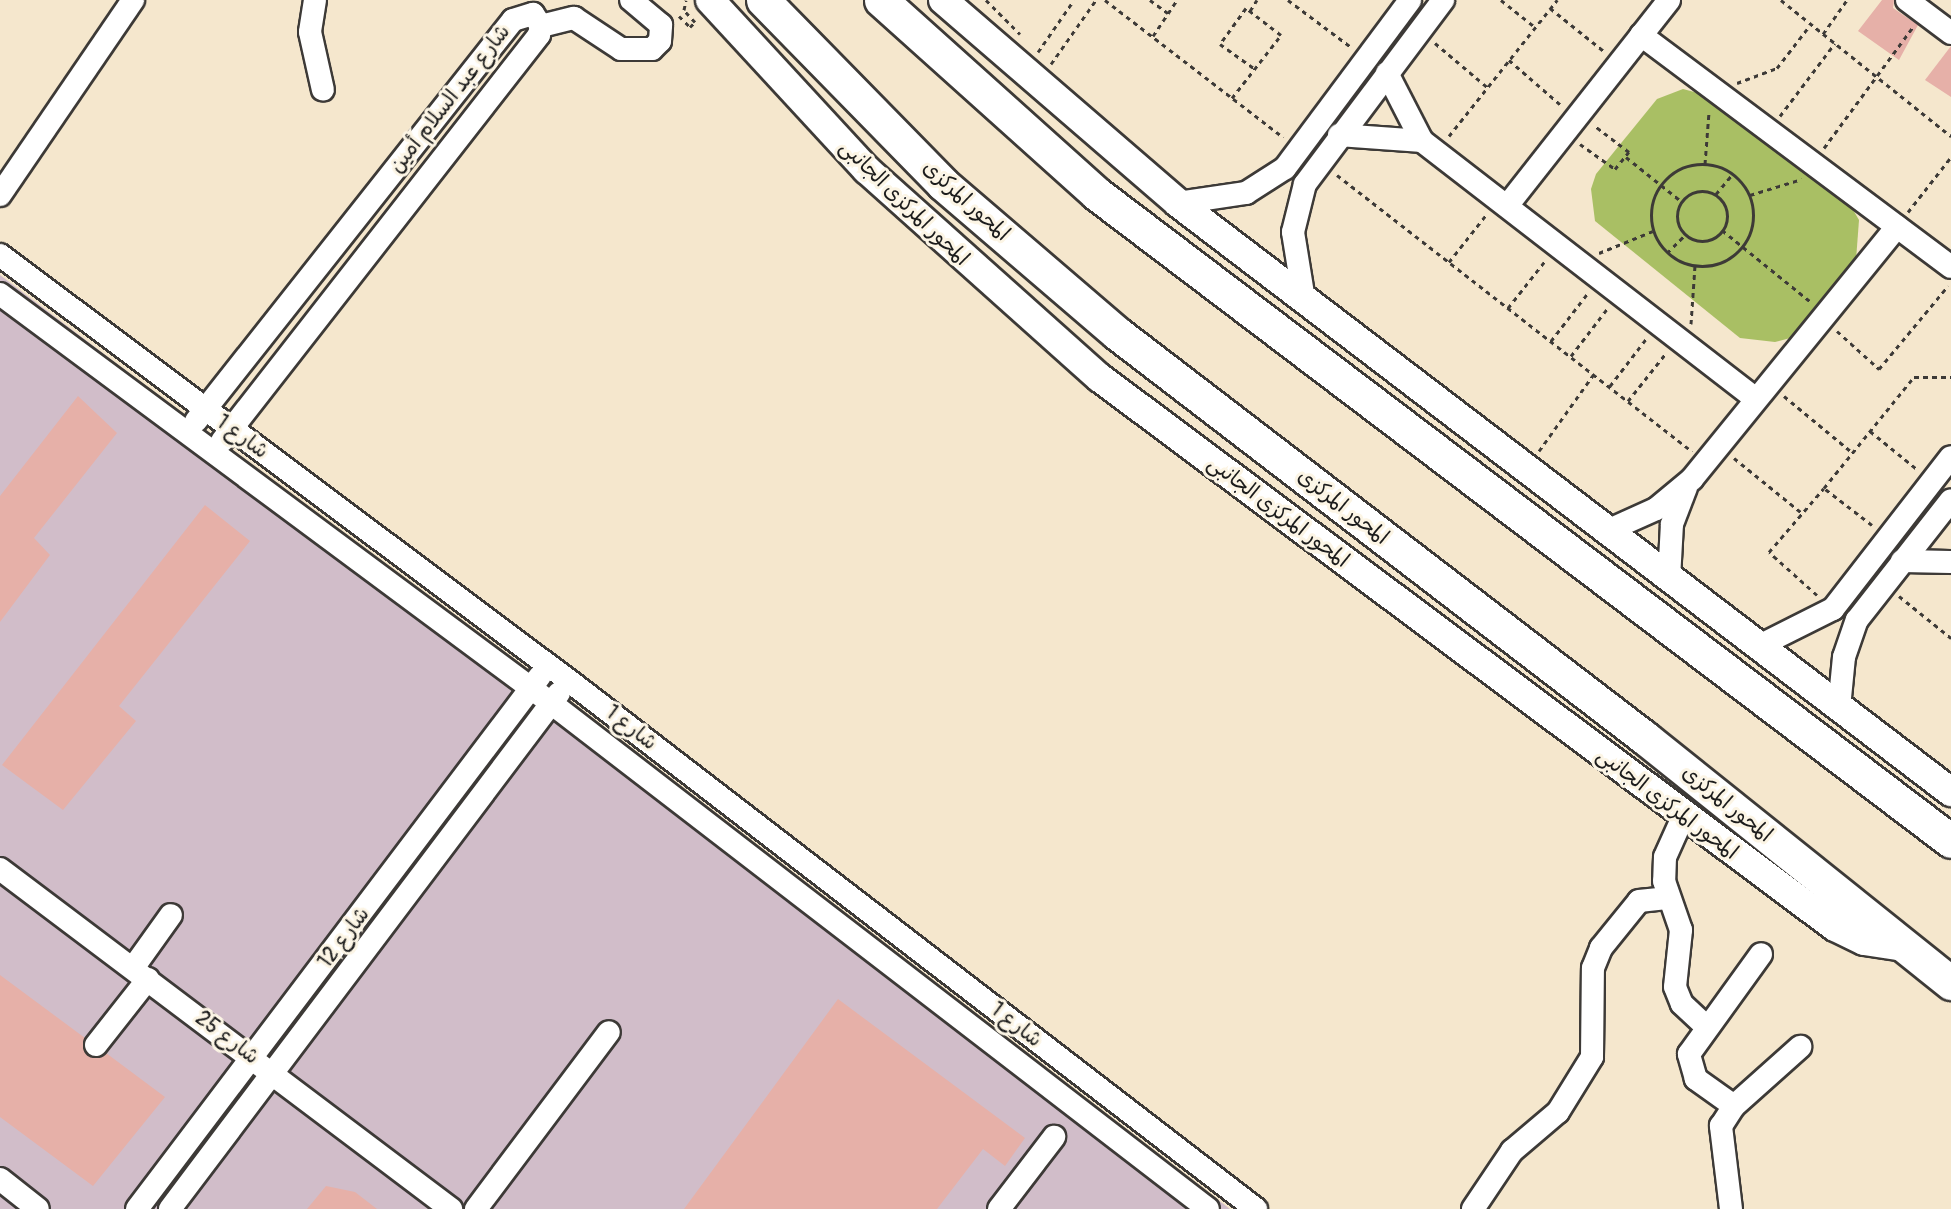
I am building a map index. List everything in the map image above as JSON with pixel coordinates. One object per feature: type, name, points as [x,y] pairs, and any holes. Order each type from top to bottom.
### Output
[{"type":"highway","name":"المحور المركزى","points":[[763,0],[943,184],[1118,334],[1645,738],[1904,947],[1951,982]]},
{"type":"highway","points":[[881,0],[1097,194],[1951,841]]},
{"type":"main road","name":"المحور المركزى الجانبى","points":[[710,0],[883,186],[1100,378],[1683,817],[1842,931],[1870,943],[1904,947]]},
{"type":"main road","points":[[943,0],[1178,203],[1757,647],[1951,792]]},
{"type":"street","points":[[0,195],[133,0]]},
{"type":"street","points":[[315,0],[310,32],[323,90]]},
{"type":"street","points":[[541,26],[574,18],[621,49],[652,49],[660,41],[661,25],[632,0]]},
{"type":"street","points":[[1304,300],[1294,215],[1319,161],[1443,0]]},
{"type":"street","points":[[1502,203],[1574,122],[1669,0]]},
{"type":"street","points":[[1178,203],[1246,193],[1285,168],[1367,58],[1399,6]]},
{"type":"street","points":[[1915,6],[1951,33]]},
{"type":"street","name":"شارع عبد السلام أمين","points":[[185,434],[513,20],[526,12],[541,26],[212,454]]},
{"type":"street","points":[[1641,35],[1951,267]]},
{"type":"street","points":[[1387,73],[1429,147],[1683,343],[1762,391]]},
{"type":"street","points":[[1339,135],[1429,147]]},
{"type":"street","points":[[1606,531],[1656,509],[1705,462],[1897,227]]},
{"type":"street","name":"شارع 1","points":[[0,255],[568,680],[1256,1209]]},
{"type":"street","name":"شارع 1","points":[[0,294],[185,434],[551,703],[1208,1209]]},
{"type":"street","points":[[1757,647],[1833,609],[1951,457]]},
{"type":"street","points":[[1669,579],[1672,524],[1705,462]]},
{"type":"street","points":[[1839,708],[1849,638],[1883,583],[1951,502]]},
{"type":"street","points":[[1902,561],[1951,562]]},
{"type":"street","name":"شارع 12","points":[[138,1209],[548,666]]},
{"type":"street","name":"شارع 12","points":[[170,1209],[568,680]]},
{"type":"street","points":[[1683,817],[1665,857],[1669,898],[1681,930],[1675,987],[1682,1004],[1706,1026]]},
{"type":"street","name":"شارع 25","points":[[0,869],[254,1058],[451,1209]]},
{"type":"street","points":[[1473,1209],[1512,1151],[1558,1112],[1592,1057],[1593,968],[1601,948],[1639,901],[1669,898]]},
{"type":"street","points":[[96,1045],[141,974],[171,915]]},
{"type":"street","points":[[1734,1106],[1689,1067],[1689,1054],[1706,1026],[1761,954]]},
{"type":"street","points":[[476,1209],[609,1032]]},
{"type":"street","points":[[1731,1209],[1719,1139],[1734,1106],[1800,1047]]},
{"type":"street","points":[[999,1209],[1054,1137]]},
{"type":"street","points":[[0,1179],[38,1209]]},
{"type":"path","points":[[686,0],[684,9],[695,22],[690,27]]},
{"type":"path","points":[[992,6],[996,0]]},
{"type":"path","points":[[1038,52],[1074,0]]},
{"type":"path","points":[[1052,65],[1096,0]]},
{"type":"path","points":[[1105,0],[1299,149]]},
{"type":"path","points":[[1150,0],[1168,13]]},
{"type":"path","points":[[1152,36],[1177,0]]},
{"type":"path","points":[[1250,11],[1257,0]]},
{"type":"path","points":[[1288,0],[1367,58]]},
{"type":"path","points":[[1501,0],[1535,27]]},
{"type":"path","points":[[1429,147],[1488,87],[1557,0]]},
{"type":"path","points":[[1781,0],[1951,136]]},
{"type":"path","points":[[1823,34],[1847,0]]},
{"type":"path","points":[[1750,195],[1818,168],[1876,77],[1915,6]]},
{"type":"path","points":[[1232,98],[1255,69],[1281,35],[1246,8],[1220,44],[1255,69]]},
{"type":"path","points":[[1550,8],[1619,64]]},
{"type":"path","points":[[1705,164],[1713,89],[1777,68],[1811,24]]},
{"type":"path","points":[[1420,30],[1488,87]]},
{"type":"path","points":[[1769,131],[1835,43]]},
{"type":"path","points":[[1509,60],[1574,122],[1615,169],[1629,152],[1574,122]]},
{"type":"path","points":[[1625,157],[1680,201]]},
{"type":"path","points":[[1897,227],[1951,157]]},
{"type":"path","points":[[1319,161],[1705,462],[1802,513]]},
{"type":"path","points":[[1705,164],[1733,174],[1750,195],[1753,222],[1742,248],[1721,263],[1695,266],[1667,253],[1653,231],[1651,207],[1660,185],[1680,169],[1705,164]]},
{"type":"path","points":[[1716,194],[1733,174]]},
{"type":"path","points":[[1701,190],[1716,194],[1726,207],[1722,230],[1704,241],[1684,235],[1677,222],[1680,201],[1701,190]]},
{"type":"path","points":[[1449,262],[1502,203]]},
{"type":"path","points":[[1722,230],[1824,316],[1879,369],[1951,282]]},
{"type":"path","points":[[1578,262],[1653,231]]},
{"type":"path","points":[[1667,253],[1684,235]]},
{"type":"path","points":[[1508,308],[1557,245]]},
{"type":"path","points":[[1628,402],[1683,343],[1695,266]]},
{"type":"path","points":[[1551,341],[1599,278]]},
{"type":"path","points":[[1570,356],[1619,293]]},
{"type":"path","points":[[1610,387],[1658,324]]},
{"type":"path","points":[[1526,469],[1594,375]]},
{"type":"path","points":[[1833,609],[1769,552],[1914,377],[1951,377]]},
{"type":"path","points":[[1762,391],[1852,453]]},
{"type":"path","points":[[1870,431],[1932,482]]},
{"type":"path","points":[[1824,488],[1889,539]]},
{"type":"path","points":[[1883,583],[1951,638]]},
{"type":"shaded area","points":[[0,275],[1230,1209],[0,1209]]},
{"type":"green space","points":[[1683,89],[1698,93],[1852,208],[1859,220],[1856,260],[1798,336],[1775,342],[1740,338],[1595,221],[1591,189],[1596,174],[1657,99]]},
{"type":"building","points":[[1882,0],[1894,0],[1893,8],[1918,25],[1899,60],[1858,31]]},
{"type":"building","points":[[1951,46],[1951,97],[1925,80]]},
{"type":"building","points":[[78,396],[117,433],[34,538],[50,555],[0,622],[0,496]]},
{"type":"building","points":[[205,505],[250,541],[119,706],[136,721],[63,810],[2,765]]},
{"type":"building","points":[[0,975],[85,1038],[88,1056],[106,1053],[165,1097],[93,1186],[0,1117]]},
{"type":"building","points":[[838,999],[1025,1138],[1005,1166],[983,1149],[937,1209],[684,1209]]},
{"type":"building","points":[[326,1186],[355,1192],[377,1209],[307,1209]]}]
